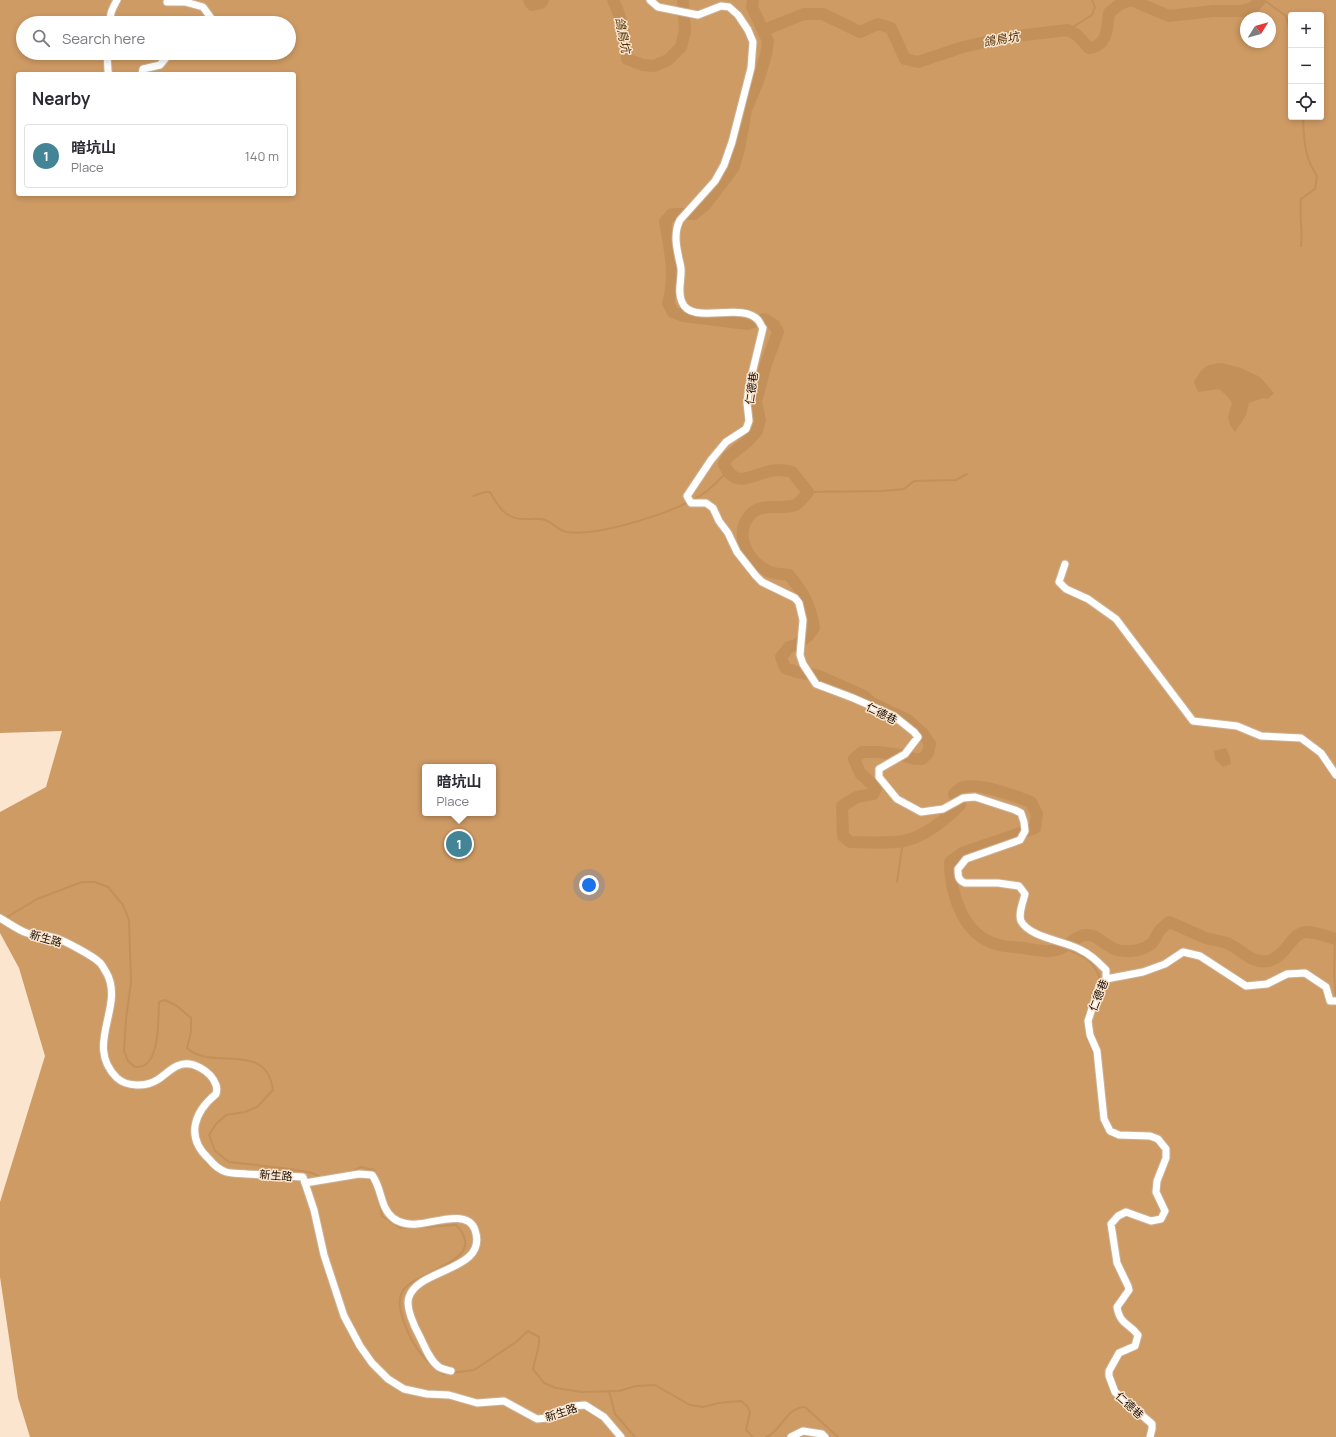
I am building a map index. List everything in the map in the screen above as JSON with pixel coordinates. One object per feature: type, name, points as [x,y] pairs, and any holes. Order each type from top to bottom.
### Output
[{"type":"street","points":[[110,16],[117,0]]},
{"type":"street","name":"仁德巷","points":[[650,0],[658,7],[698,15],[721,6],[729,7],[738,15],[748,30],[753,42],[751,68],[732,142],[724,165],[715,180],[680,220],[677,225],[676,236],[681,273],[679,289],[681,301],[686,309],[694,312],[744,313],[752,315],[758,320],[763,328],[749,386],[747,403],[749,421],[746,429],[726,442],[711,460],[687,496],[691,503],[706,503],[713,508],[719,521],[728,533],[736,552],[762,582],[796,598],[800,603],[803,620],[800,655],[816,684],[894,716],[918,737],[903,756],[885,764],[879,769],[879,777],[897,799],[921,812],[942,809],[963,798],[975,797],[1021,813],[1025,831],[1020,840],[966,859],[958,869],[958,877],[960,881],[965,883],[998,883],[1019,886],[1025,894],[1020,916],[1021,921],[1025,926],[1032,932],[1064,943],[1093,956],[1106,970],[1106,978],[1099,987],[1088,1021],[1090,1035],[1097,1050],[1104,1119],[1110,1131],[1119,1135],[1150,1136],[1158,1139],[1166,1150],[1166,1158],[1157,1181],[1156,1192],[1165,1211],[1162,1219],[1151,1221],[1126,1212],[1118,1216],[1111,1224],[1117,1263],[1129,1290],[1117,1307],[1118,1312],[1121,1321],[1134,1330],[1138,1335],[1135,1346],[1119,1353],[1109,1371],[1115,1392],[1152,1424],[1150,1437]]},
{"type":"street","points":[[166,2],[185,2],[203,7],[210,16]]},
{"type":"street","points":[[107,60],[108,72]]},
{"type":"street","points":[[142,72],[143,69],[160,65],[164,60]]},
{"type":"street","points":[[1064,564],[1059,582],[1066,590],[1088,599],[1116,619],[1193,721],[1237,726],[1261,736],[1301,738],[1322,753],[1336,775]]},
{"type":"street","name":"新生路","points":[[3,920],[27,933],[57,938],[100,962],[108,976],[112,991],[109,1014],[104,1034],[103,1052],[108,1067],[118,1079],[128,1084],[142,1086],[156,1081],[177,1066],[187,1064],[201,1068],[210,1075],[217,1086],[216,1094],[200,1111],[196,1122],[195,1133],[197,1144],[214,1165],[226,1172],[303,1177],[314,1210],[324,1255],[344,1316],[360,1346],[372,1363],[388,1379],[404,1389],[427,1394],[449,1395],[477,1403],[504,1401],[537,1418],[547,1418],[556,1412],[574,1406],[585,1405],[604,1417],[621,1437]]},
{"type":"street","points":[[1106,978],[1143,972],[1158,967],[1183,952],[1200,956],[1246,986],[1267,984],[1288,974],[1305,973],[1326,987],[1330,1001],[1336,1001]]},
{"type":"street","points":[[305,1183],[359,1174],[374,1178],[383,1206],[393,1218],[401,1222],[417,1224],[442,1219],[461,1219],[471,1224],[475,1229],[478,1245],[474,1253],[463,1261],[420,1284],[413,1289],[408,1298],[409,1309],[414,1327],[430,1356],[440,1368],[451,1372]]},
{"type":"street","points":[[791,1437],[803,1431],[822,1434],[825,1437]]},
{"type":"shaded area","points":[[0,0],[1336,0],[1336,1437],[30,1437],[18,1398],[0,1277],[0,1202],[45,1056],[19,968],[0,933],[0,812],[46,787],[62,731],[0,733]]},
{"type":"shaded area","points":[[1222,363],[1241,368],[1260,377],[1274,393],[1268,399],[1263,398],[1249,403],[1246,415],[1235,432],[1230,425],[1228,417],[1232,403],[1227,396],[1219,389],[1198,392],[1194,382],[1202,370],[1212,364]]},
{"type":"shaded area","points":[[1226,748],[1231,764],[1223,767],[1215,759],[1214,751]]},
{"type":"waterway","name":"鴿鳥坑","points":[[529,0],[532,5],[541,3],[543,0]]},
{"type":"waterway","name":"鴿鳥坑","points":[[613,0],[623,29],[627,59],[643,65],[654,66],[668,60],[681,47],[685,31],[683,0]]},
{"type":"waterway","points":[[753,0],[752,7],[768,41],[766,55],[758,81],[746,110],[734,167],[705,205],[694,214],[672,214],[665,222],[672,273],[672,283],[668,303],[673,312],[684,316],[747,324],[764,319],[774,325],[778,332],[766,364],[756,402],[760,420],[757,431],[748,441],[728,457],[724,464],[729,473],[742,479],[771,471],[781,470],[792,472],[808,492],[795,505],[784,507],[765,507],[755,511],[745,522],[743,530],[745,547],[754,561],[770,572],[789,575],[799,588],[811,613],[814,628],[808,636],[796,645],[789,647],[781,657],[785,668],[819,676],[864,696],[872,703],[908,720],[924,735],[930,744],[928,753],[922,759],[878,752],[862,752],[854,759],[860,773],[876,788],[873,794],[857,797],[842,806],[843,836],[850,842],[876,843],[911,839],[934,828],[960,805],[954,794],[960,788],[968,786],[986,788],[1031,802],[1037,814],[1035,828],[962,853],[950,862],[956,899],[967,922],[975,932],[996,944],[1047,951],[1061,949],[1077,938],[1089,935],[1114,949],[1130,951],[1142,949],[1152,943],[1160,930],[1169,922],[1206,938],[1227,943],[1256,960],[1268,961],[1275,959],[1285,950],[1293,939],[1302,933],[1315,933],[1335,939]]},
{"type":"waterway","points":[[1068,30],[1092,15],[1095,7],[1092,0]]},
{"type":"waterway","name":"鴿鳥坑","points":[[764,30],[804,14],[823,14],[860,32],[878,24],[891,28],[905,59],[918,62],[963,47],[1008,37],[1068,30],[1077,35],[1089,48],[1095,47],[1103,40],[1107,30],[1109,13],[1120,4],[1131,0],[1169,16],[1213,11],[1241,11],[1253,8],[1260,0]]},
{"type":"waterway","points":[[1264,0],[1286,16],[1288,23]]},
{"type":"waterway","points":[[1301,246],[1301,199],[1315,189],[1317,176],[1309,162],[1307,155],[1304,140],[1303,120]]},
{"type":"waterway","points":[[473,496],[490,492],[500,508],[508,515],[520,519],[543,519],[566,532],[598,531],[639,521],[678,507],[695,499],[707,491],[727,472]]},
{"type":"waterway","points":[[808,492],[882,491],[904,489],[914,481],[956,480],[967,474]]},
{"type":"waterway","points":[[897,882],[903,841]]},
{"type":"waterway","points":[[4,919],[37,899],[82,882],[95,882],[108,887],[123,905],[129,920],[131,982],[126,1019],[124,1051],[128,1061],[135,1067],[142,1067],[150,1060],[156,1045],[159,1002],[165,1000],[177,1006],[191,1018],[191,1032],[187,1048],[198,1055],[210,1058],[237,1059],[260,1065],[268,1075],[273,1090],[257,1107],[245,1112],[226,1115],[216,1124],[209,1135],[215,1151],[229,1162],[290,1169],[312,1173],[322,1178]]},
{"type":"waterway","points":[[1335,939],[1334,974],[1336,999]]},
{"type":"waterway","points":[[1064,948],[1077,953],[1091,962],[1097,972],[1100,979],[1093,990],[1090,1005]]},
{"type":"waterway","points":[[1086,1031],[1086,1036],[1094,1054],[1095,1065]]},
{"type":"waterway","points":[[1100,1109],[1100,1118]]},
{"type":"waterway","points":[[351,1172],[361,1167],[374,1170],[374,1173]]},
{"type":"waterway","points":[[376,1190],[382,1216],[400,1228],[411,1227]]},
{"type":"waterway","points":[[423,1227],[456,1225],[465,1238],[464,1248],[458,1257],[409,1284],[402,1292],[400,1300],[401,1312],[410,1337],[416,1348],[434,1367]]},
{"type":"waterway","points":[[439,1371],[443,1374],[474,1370],[516,1342],[528,1331],[539,1337],[538,1349],[533,1369],[544,1383],[556,1388],[582,1392],[619,1391],[636,1386],[655,1385],[690,1405],[703,1407],[719,1403],[741,1401],[747,1406],[750,1412],[746,1430],[753,1437]]},
{"type":"waterway","points":[[609,1391],[615,1414],[635,1437]]},
{"type":"waterway","points":[[766,1437],[776,1430],[793,1411],[798,1408],[805,1407],[838,1437]]},
{"type":"place","name":"暗坑山","points":[[459,844]]}]
